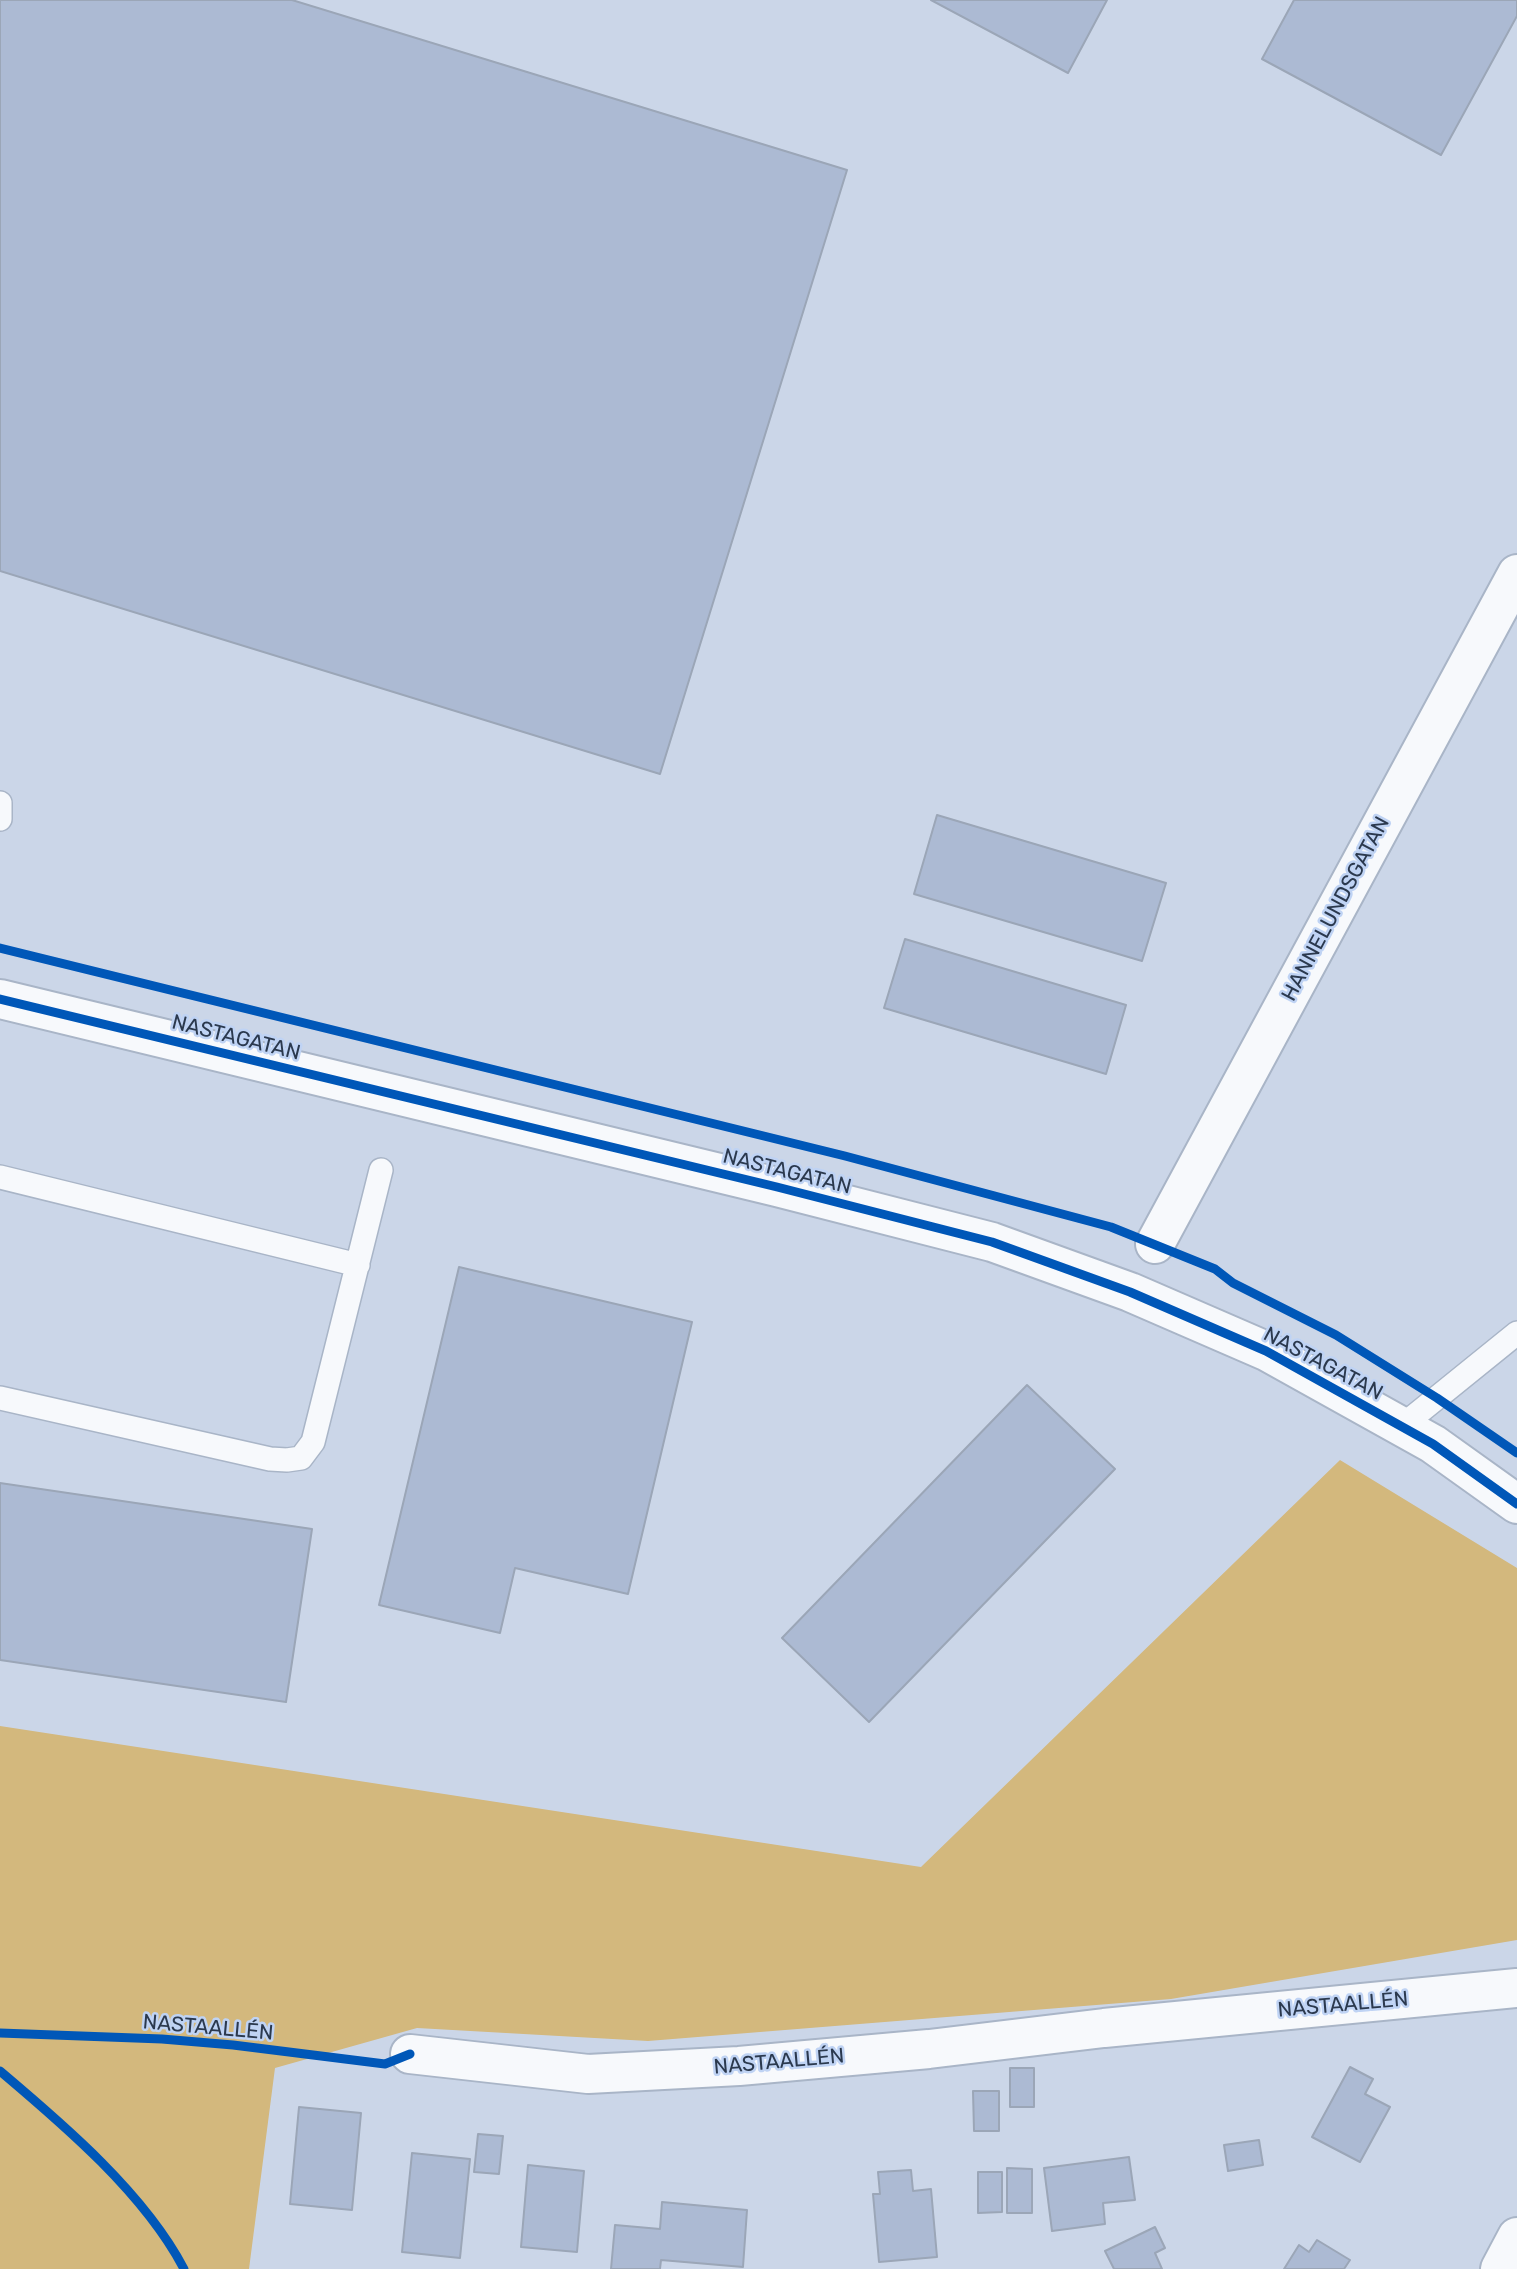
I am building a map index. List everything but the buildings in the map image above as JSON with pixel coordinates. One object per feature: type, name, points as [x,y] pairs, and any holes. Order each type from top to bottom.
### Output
[{"type":"street","name":"HANNELUNDSGATAN","points":[[1155,1244],[1517,574]]},
{"type":"street","name":"NASTAGATAN","points":[[0,999],[777,1187],[992,1242],[1130,1292],[1266,1351],[1433,1444],[1517,1504]]},
{"type":"street","name":"NASTAALLÉN","points":[[410,2054],[588,2074],[739,2066],[1517,1988]]},
{"type":"street","points":[[1500,2269],[1517,2237]]},
{"type":"lane","points":[[0,803],[0,819]]},
{"type":"lane","points":[[0,1398],[270,1459],[287,1461],[301,1458],[313,1442],[382,1170]]},
{"type":"lane","points":[[0,1177],[358,1265]]},
{"type":"lane","points":[[1402,1426],[1517,1333]]},
{"type":"shaded area","points":[[1340,1460],[1517,1568],[1517,1940],[1171,1999],[648,2041],[417,2028],[275,2068],[249,2269],[0,2269],[0,1726],[921,1867]]},
{"type":"cycle path","points":[[0,948],[845,1156],[1111,1227],[1215,1269],[1233,1283],[1336,1335],[1437,1398],[1517,1453]]},
{"type":"cycle path","points":[[0,999],[777,1187],[992,1242],[1130,1292],[1266,1351],[1433,1444],[1517,1504]]},
{"type":"cycle path","points":[[0,2033],[162,2039],[385,2064],[410,2054]]},
{"type":"cycle path","points":[[0,2071],[76,2138],[126,2188],[168,2241],[184,2269]]}]
